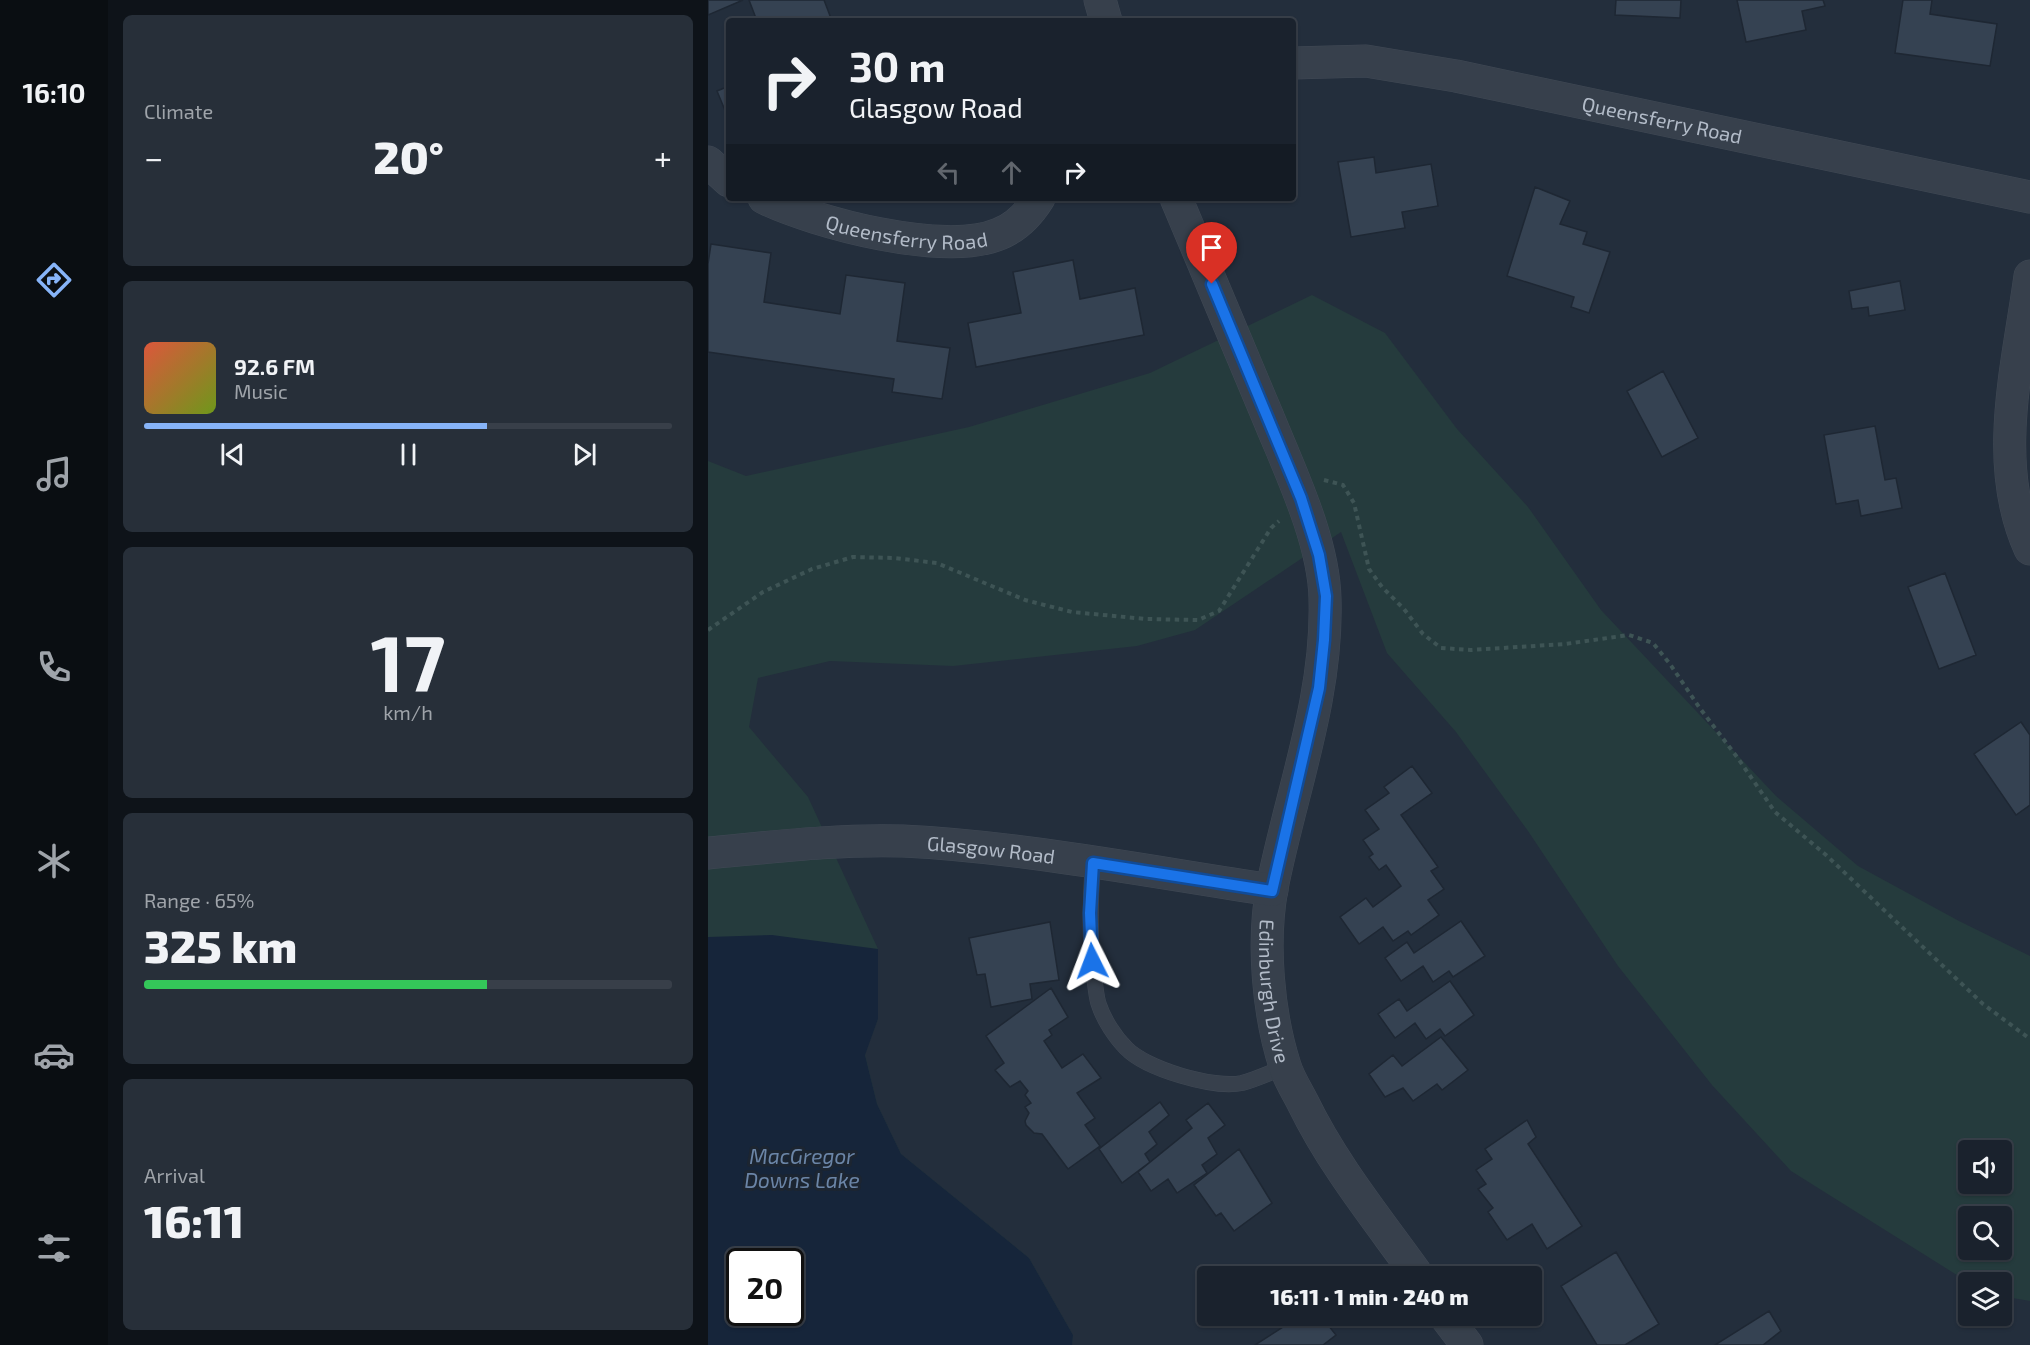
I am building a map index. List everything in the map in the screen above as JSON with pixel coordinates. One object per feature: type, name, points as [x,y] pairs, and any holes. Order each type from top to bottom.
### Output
[{"type":"street","points":[[1100,0],[1105,18]]},
{"type":"street","name":"Queensferry Road","points":[[1296,63],[1366,61],[1456,76],[2030,197]]},
{"type":"street","points":[[708,162],[726,178]]},
{"type":"street","name":"Queensferry Road","points":[[772,201],[830,222],[901,237],[948,242],[976,240],[999,234],[1017,224],[1030,213],[1037,201]]},
{"type":"street","name":"Edinburgh Drive","points":[[1177,201],[1301,498],[1319,555],[1326,596],[1319,688],[1272,891],[1267,947],[1269,986],[1286,1067],[1314,1127],[1411,1266]]},
{"type":"street","points":[[2030,276],[2010,421],[2009,466],[2014,502],[2030,549]]},
{"type":"street","name":"Glasgow Road","points":[[708,853],[807,843],[900,841],[963,845],[1272,891]]},
{"type":"street","points":[[1453,1326],[1467,1345]]},
{"type":"lane","points":[[1093,863],[1090,913],[1092,961],[1098,1004],[1126,1049],[1146,1063],[1175,1075],[1207,1082],[1240,1083],[1286,1067]]},
{"type":"path","points":[[1314,483],[1326,480],[1343,485],[1354,502],[1369,569],[1423,634],[1441,648],[1471,650],[1542,645],[1629,634],[1653,643],[1775,812],[1826,855],[1983,1004],[2030,1040]]},
{"type":"path","points":[[708,630],[763,592],[812,569],[854,558],[894,558],[937,563],[1025,600],[1072,612],[1146,619],[1198,620],[1219,611],[1271,528],[1286,515]]},
{"type":"green space","points":[[1312,295],[1385,333],[1457,429],[1528,507],[1601,610],[1776,796],[1858,866],[1959,921],[2030,956],[2030,1301],[2012,1298],[2012,1272],[1958,1272],[1958,1276],[1791,1171],[1712,1085],[1618,966],[1528,831],[1456,732],[1387,653],[1341,532],[1195,630],[1137,646],[953,666],[830,661],[758,678],[749,727],[808,797],[878,949],[878,1019],[865,1054],[877,1104],[901,1154],[1029,1258],[1073,1335],[1072,1345],[708,1345],[708,461],[746,476],[969,427],[1150,373]]},
{"type":"water","name":"MacGregor Downs Lake","points":[[772,935],[878,949],[878,1019],[865,1055],[877,1104],[901,1154],[1029,1258],[1073,1335],[1072,1345],[708,1345],[708,937]]},
{"type":"building","points":[[708,0],[743,0],[708,15]]},
{"type":"building","points":[[749,0],[824,0],[831,18],[756,18]]},
{"type":"building","points":[[1616,0],[1681,0],[1680,18],[1615,15]]},
{"type":"building","points":[[1737,0],[1823,0],[1825,6],[1802,11],[1806,30],[1746,42]]},
{"type":"building","points":[[1903,0],[1932,0],[1930,14],[1997,24],[1990,66],[1895,53]]},
{"type":"building","points":[[726,87],[726,113],[717,91]]},
{"type":"building","points":[[1374,157],[1376,173],[1431,164],[1438,206],[1402,212],[1405,228],[1351,237],[1338,162]]},
{"type":"building","points":[[1535,187],[1570,201],[1560,224],[1587,232],[1583,244],[1610,252],[1589,313],[1571,307],[1574,297],[1507,276]]},
{"type":"building","points":[[711,244],[771,253],[764,302],[840,314],[846,275],[905,283],[897,341],[950,348],[942,399],[892,392],[894,379],[708,352],[708,264]]},
{"type":"building","points":[[1073,260],[1080,299],[1135,288],[1144,335],[976,367],[968,323],[1021,313],[1013,272]]},
{"type":"building","points":[[1900,281],[1905,310],[1869,316],[1868,307],[1852,309],[1849,291]]},
{"type":"building","points":[[1663,371],[1698,438],[1662,457],[1627,391]]},
{"type":"building","points":[[1875,426],[1885,480],[1896,478],[1902,508],[1861,516],[1858,500],[1836,504],[1824,435]]},
{"type":"building","points":[[1945,573],[1976,655],[1939,669],[1908,587]]},
{"type":"building","points":[[2021,722],[2030,735],[2030,805],[2016,815],[1974,754]]},
{"type":"building","points":[[1412,766],[1432,793],[1401,815],[1438,867],[1431,871],[1444,889],[1428,900],[1439,915],[1411,935],[1408,931],[1393,941],[1383,927],[1359,944],[1340,917],[1366,898],[1373,907],[1401,886],[1386,865],[1379,870],[1369,857],[1373,854],[1363,840],[1379,829],[1365,810],[1389,793],[1384,787]]},
{"type":"building","points":[[1461,921],[1485,956],[1453,977],[1449,971],[1433,982],[1423,966],[1401,981],[1385,958],[1407,942],[1414,953]]},
{"type":"building","points":[[1050,922],[1059,980],[1030,984],[1032,999],[991,1007],[985,974],[977,975],[969,938]]},
{"type":"building","points":[[1450,981],[1474,1015],[1445,1036],[1440,1029],[1426,1039],[1415,1023],[1395,1038],[1378,1014],[1399,999],[1407,1011]]},
{"type":"building","points":[[1051,988],[1068,1017],[1049,1030],[1052,1035],[1044,1041],[1062,1068],[1083,1054],[1101,1078],[1077,1093],[1095,1118],[1085,1125],[1100,1146],[1068,1169],[1042,1134],[1034,1133],[1026,1125],[1025,1121],[1029,1113],[1025,1107],[1031,1103],[1025,1095],[1028,1091],[1020,1081],[1010,1087],[995,1070],[1004,1063],[986,1036]]},
{"type":"building","points":[[1441,1037],[1468,1070],[1442,1090],[1437,1084],[1413,1101],[1403,1088],[1385,1097],[1369,1074],[1393,1055],[1402,1066]]},
{"type":"building","points":[[1160,1102],[1169,1115],[1149,1132],[1157,1144],[1145,1154],[1150,1162],[1122,1183],[1099,1149]]},
{"type":"building","points":[[1208,1103],[1225,1125],[1208,1138],[1217,1154],[1202,1165],[1207,1173],[1177,1193],[1168,1179],[1151,1191],[1138,1172],[1192,1128],[1186,1120]]},
{"type":"building","points":[[1527,1120],[1536,1137],[1528,1144],[1582,1226],[1547,1249],[1532,1224],[1507,1240],[1488,1212],[1493,1208],[1478,1189],[1486,1184],[1476,1170],[1492,1159],[1485,1149]]},
{"type":"building","points":[[1239,1149],[1272,1203],[1234,1231],[1221,1213],[1216,1216],[1194,1185]]},
{"type":"building","points":[[1616,1252],[1659,1324],[1625,1345],[1597,1345],[1561,1286]]},
{"type":"building","points":[[1769,1311],[1781,1331],[1763,1345],[1715,1345]]},
{"type":"building","points":[[1284,1326],[1329,1326],[1336,1335],[1323,1345],[1255,1345]]},
{"type":"route","points":[[1092,961],[1090,913],[1093,863],[1272,891],[1319,688],[1326,596],[1319,555],[1301,498],[1212,284]]}]
